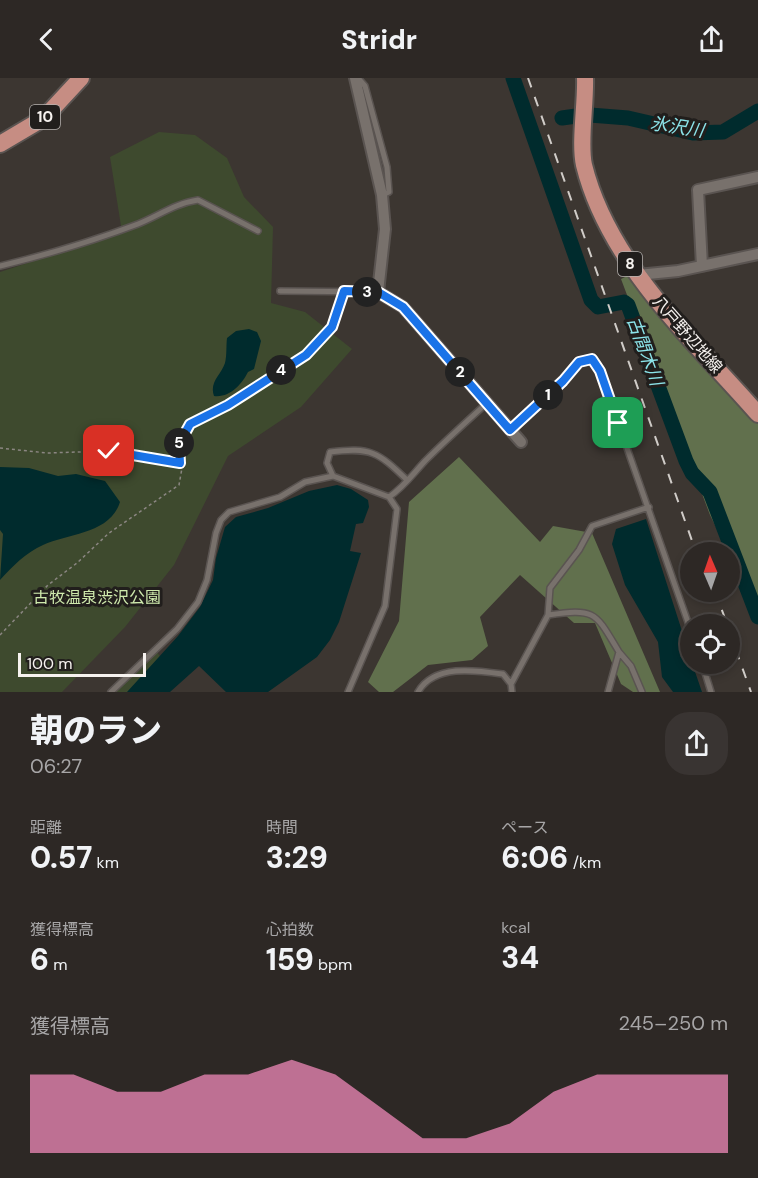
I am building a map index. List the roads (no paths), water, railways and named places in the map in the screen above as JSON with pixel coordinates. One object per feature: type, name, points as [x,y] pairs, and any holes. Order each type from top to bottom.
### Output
[{"type":"main road","name":"10","points":[[0,144],[44,118],[81,78]]},
{"type":"main road","name":"八戸野辺地線","points":[[585,78],[584,165],[614,236],[638,275],[758,414]]},
{"type":"street","points":[[356,78],[382,195],[386,229],[378,292],[403,307],[521,442]]},
{"type":"street","points":[[702,266],[698,190],[758,177]]},
{"type":"street","points":[[638,275],[702,266],[758,254]]},
{"type":"lane","points":[[0,266],[45,255],[139,224],[187,201],[198,200],[258,231]]},
{"type":"lane","points":[[280,291],[378,292]]},
{"type":"lane","points":[[180,463],[179,444],[190,424],[228,405],[306,355],[332,327],[344,291]]},
{"type":"lane","points":[[510,430],[563,381],[579,362],[592,359],[600,371],[685,614]]},
{"type":"lane","points":[[389,497],[405,486],[407,480],[487,403]]},
{"type":"lane","points":[[333,476],[327,463],[330,452],[367,450],[381,454],[407,480]]},
{"type":"lane","points":[[111,692],[177,629],[198,602],[207,580],[221,520],[229,512],[280,497],[306,482],[333,476],[389,497],[397,509],[385,606],[349,692]]},
{"type":"lane","points":[[511,684],[548,615],[550,588],[579,550],[592,526],[649,507]]},
{"type":"lane","points":[[548,615],[579,610],[588,612],[601,623],[619,652],[631,666],[642,692]]},
{"type":"lane","points":[[608,692],[619,652]]},
{"type":"lane","points":[[418,692],[430,677],[451,672],[484,671],[503,674],[511,684],[512,692]]},
{"type":"lane","points":[[705,674],[711,692]]},
{"type":"water","points":[[249,329],[257,332],[261,341],[254,369],[248,372],[239,385],[230,392],[214,396],[214,383],[225,363],[227,338],[236,331]]},
{"type":"water","points":[[0,467],[29,468],[58,476],[76,474],[105,481],[120,502],[115,513],[98,527],[37,548],[20,560],[0,580],[3,534],[0,530]]},
{"type":"water","points":[[337,485],[351,489],[368,500],[369,507],[363,523],[356,524],[350,551],[361,553],[339,622],[330,640],[317,657],[268,692],[226,692],[199,666],[170,692],[127,692],[178,636],[200,607],[213,580],[216,558],[225,527],[236,517],[268,508],[309,491]]},
{"type":"water","points":[[646,519],[680,625],[680,674],[696,674],[702,692],[673,692],[662,677],[658,642],[625,585],[612,544],[616,529]]},
{"type":"waterway","name":"古間木川","points":[[513,78],[591,300],[598,307],[624,302],[628,305],[686,461],[692,473],[710,492],[758,617]]},
{"type":"waterway","name":"氷沢川","points":[[590,115],[628,118],[693,133],[723,132],[758,111]]},
{"type":"waterway","name":"氷沢川","points":[[562,118],[583,115]]},
{"type":"railway","points":[[528,78],[692,542]]},
{"type":"railway","points":[[719,602],[723,614]]},
{"type":"railway","points":[[740,662],[751,692]]},
{"type":"park label","name":"古牧温泉渋沢公園","points":[[97,597]]}]
